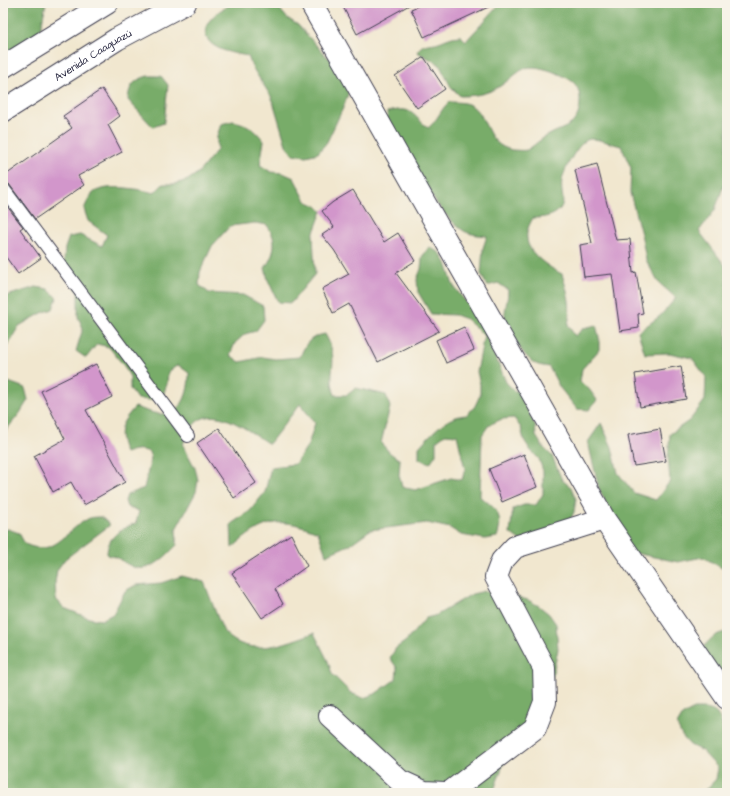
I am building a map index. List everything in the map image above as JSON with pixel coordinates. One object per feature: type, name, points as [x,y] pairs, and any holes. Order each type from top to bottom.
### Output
[{"type":"street","name":"Avenida Caaguazú","points":[[3,112],[117,39],[185,3]]},
{"type":"street","points":[[311,3],[604,519],[727,698]]},
{"type":"street","points":[[3,67],[93,6]]},
{"type":"street","points":[[449,793],[535,728],[545,702],[544,668],[496,577],[502,561],[515,547],[604,519]]},
{"type":"street","points":[[330,716],[400,782],[424,792],[445,793]]},
{"type":"lane","points":[[3,188],[188,436]]},
{"type":"green space","points":[[3,3],[46,3],[41,28],[27,51],[3,64]]},
{"type":"green space","points":[[235,3],[264,3],[278,7],[287,18],[298,25],[325,55],[335,62],[348,82],[348,94],[344,106],[327,142],[318,153],[306,156],[293,154],[286,145],[272,98],[252,67],[248,56],[221,49],[213,45],[207,39],[205,32],[210,20],[222,9]]},
{"type":"green space","points":[[498,3],[727,3],[727,176],[715,210],[699,231],[727,268],[727,571],[703,557],[678,562],[630,552],[599,489],[588,442],[601,423],[612,447],[618,473],[634,493],[656,500],[670,481],[668,457],[670,434],[690,420],[705,400],[706,377],[692,358],[669,353],[645,354],[638,332],[660,316],[676,298],[658,282],[646,260],[642,238],[630,193],[631,168],[621,146],[595,139],[586,140],[577,149],[563,175],[563,199],[560,209],[548,216],[533,218],[527,233],[528,245],[535,255],[540,260],[562,274],[568,293],[568,325],[575,336],[584,328],[596,325],[599,337],[599,350],[582,369],[580,382],[589,389],[597,400],[589,410],[577,409],[560,388],[549,367],[538,365],[531,361],[515,341],[505,318],[508,290],[498,283],[487,286],[481,274],[483,248],[487,236],[464,231],[443,211],[422,182],[388,124],[387,112],[407,110],[428,128],[449,102],[464,103],[472,106],[478,112],[497,143],[512,150],[527,150],[544,137],[568,126],[574,121],[579,109],[580,95],[577,86],[565,77],[544,69],[531,67],[523,69],[495,89],[479,94],[460,96],[451,87],[439,64],[417,52],[424,45],[439,42],[452,37],[461,36],[466,41],[500,4]]},
{"type":"green space","points":[[148,76],[161,76],[168,85],[164,123],[153,127],[128,100],[133,84],[139,79]]},
{"type":"green space","points":[[233,121],[251,128],[264,141],[260,165],[271,172],[283,173],[294,178],[306,201],[317,206],[322,211],[313,235],[315,274],[291,303],[278,302],[268,280],[265,268],[273,252],[274,242],[273,236],[267,225],[255,223],[230,226],[212,246],[200,272],[199,285],[209,293],[243,295],[263,306],[264,320],[256,331],[245,334],[235,343],[230,355],[240,362],[263,357],[275,359],[300,357],[309,341],[315,337],[325,334],[330,343],[332,352],[332,379],[335,395],[347,395],[356,388],[386,395],[390,407],[381,443],[390,453],[400,460],[399,475],[402,487],[415,490],[451,478],[462,480],[465,469],[457,435],[445,434],[436,441],[436,454],[430,463],[419,459],[419,447],[440,426],[453,418],[467,415],[475,406],[480,395],[480,384],[477,372],[484,335],[466,319],[455,315],[431,314],[418,292],[417,279],[421,269],[422,257],[429,247],[440,253],[446,263],[453,285],[477,313],[506,382],[514,391],[518,391],[535,424],[536,436],[543,447],[552,456],[562,480],[571,487],[576,499],[574,512],[568,525],[521,541],[510,533],[513,509],[524,505],[536,505],[543,494],[543,471],[539,459],[531,451],[524,440],[521,428],[514,418],[502,419],[489,425],[482,435],[480,497],[491,505],[498,514],[500,524],[497,537],[485,539],[461,535],[450,528],[427,523],[370,530],[349,545],[326,555],[318,532],[293,524],[282,523],[263,526],[253,531],[232,548],[231,524],[250,511],[265,492],[271,467],[295,464],[308,445],[315,423],[300,404],[269,444],[233,422],[221,418],[210,417],[199,420],[190,429],[183,445],[195,468],[198,480],[196,492],[176,529],[177,545],[162,560],[149,567],[143,568],[136,568],[117,558],[107,555],[109,543],[112,538],[120,531],[136,523],[139,511],[127,507],[125,501],[127,495],[144,488],[151,458],[149,452],[143,450],[134,450],[125,453],[120,434],[123,423],[135,407],[159,414],[167,414],[174,411],[179,407],[186,395],[189,373],[178,365],[168,372],[167,384],[163,395],[150,400],[137,399],[130,389],[130,377],[124,366],[109,347],[97,344],[86,358],[76,351],[83,328],[78,317],[78,291],[63,274],[65,248],[69,237],[80,235],[102,246],[107,235],[88,221],[84,209],[94,192],[102,189],[117,188],[141,190],[154,193],[163,184],[175,184],[188,180],[199,172],[217,150],[217,136],[221,124]]},
{"type":"green space","points":[[36,287],[48,289],[57,298],[53,309],[42,313],[19,326],[3,353],[3,297]]},
{"type":"green space","points":[[3,380],[25,388],[28,400],[20,413],[3,434]]},
{"type":"green space","points":[[93,517],[101,517],[110,525],[65,559],[57,570],[55,583],[56,599],[64,608],[89,618],[101,620],[113,614],[125,591],[136,585],[161,583],[182,576],[204,582],[223,630],[235,641],[256,647],[268,646],[291,641],[314,633],[328,661],[332,674],[351,693],[363,698],[375,694],[396,679],[397,668],[390,658],[396,648],[406,641],[426,618],[437,615],[472,594],[485,591],[502,593],[528,600],[539,606],[549,614],[556,624],[558,649],[547,704],[504,762],[493,793],[3,793],[3,530],[8,529],[19,533],[25,544],[44,548],[52,546],[78,525],[88,519]]},
{"type":"green space","points":[[727,632],[727,713],[698,659],[705,645],[709,641],[717,635]]},
{"type":"green space","points":[[694,709],[706,709],[715,712],[721,721],[724,730],[727,752],[727,793],[703,793],[716,779],[718,768],[702,751],[690,745],[682,736],[677,725],[683,715]]},
{"type":"building","points":[[341,3],[413,3],[357,34]]},
{"type":"building","points":[[425,3],[497,3],[424,37],[411,9]]},
{"type":"building","points":[[424,57],[445,89],[417,108],[395,76]]},
{"type":"building","points":[[102,89],[120,116],[108,125],[122,152],[78,176],[84,185],[35,219],[9,184],[3,181],[3,177],[72,128],[63,116]]},
{"type":"building","points":[[597,164],[616,240],[630,239],[633,273],[636,272],[643,313],[638,314],[639,328],[620,331],[612,274],[584,277],[580,245],[592,243],[575,170]]},
{"type":"building","points":[[353,190],[384,242],[398,233],[415,261],[396,273],[439,331],[378,362],[349,304],[333,313],[322,289],[349,274],[334,250],[322,235],[334,227],[322,211],[333,202]]},
{"type":"building","points":[[3,201],[23,227],[20,229],[41,258],[18,274],[3,253]]},
{"type":"building","points":[[464,327],[474,350],[446,363],[436,340]]},
{"type":"building","points":[[96,364],[112,397],[86,410],[125,482],[84,505],[71,482],[53,492],[34,456],[65,439],[41,391]]},
{"type":"building","points":[[681,366],[686,399],[640,407],[635,374]]},
{"type":"building","points":[[219,428],[256,483],[234,498],[197,443]]},
{"type":"building","points":[[660,429],[666,461],[634,466],[628,435]]},
{"type":"building","points":[[524,454],[537,487],[502,502],[489,469]]},
{"type":"building","points":[[291,534],[307,566],[275,589],[283,604],[262,618],[232,573]]}]
